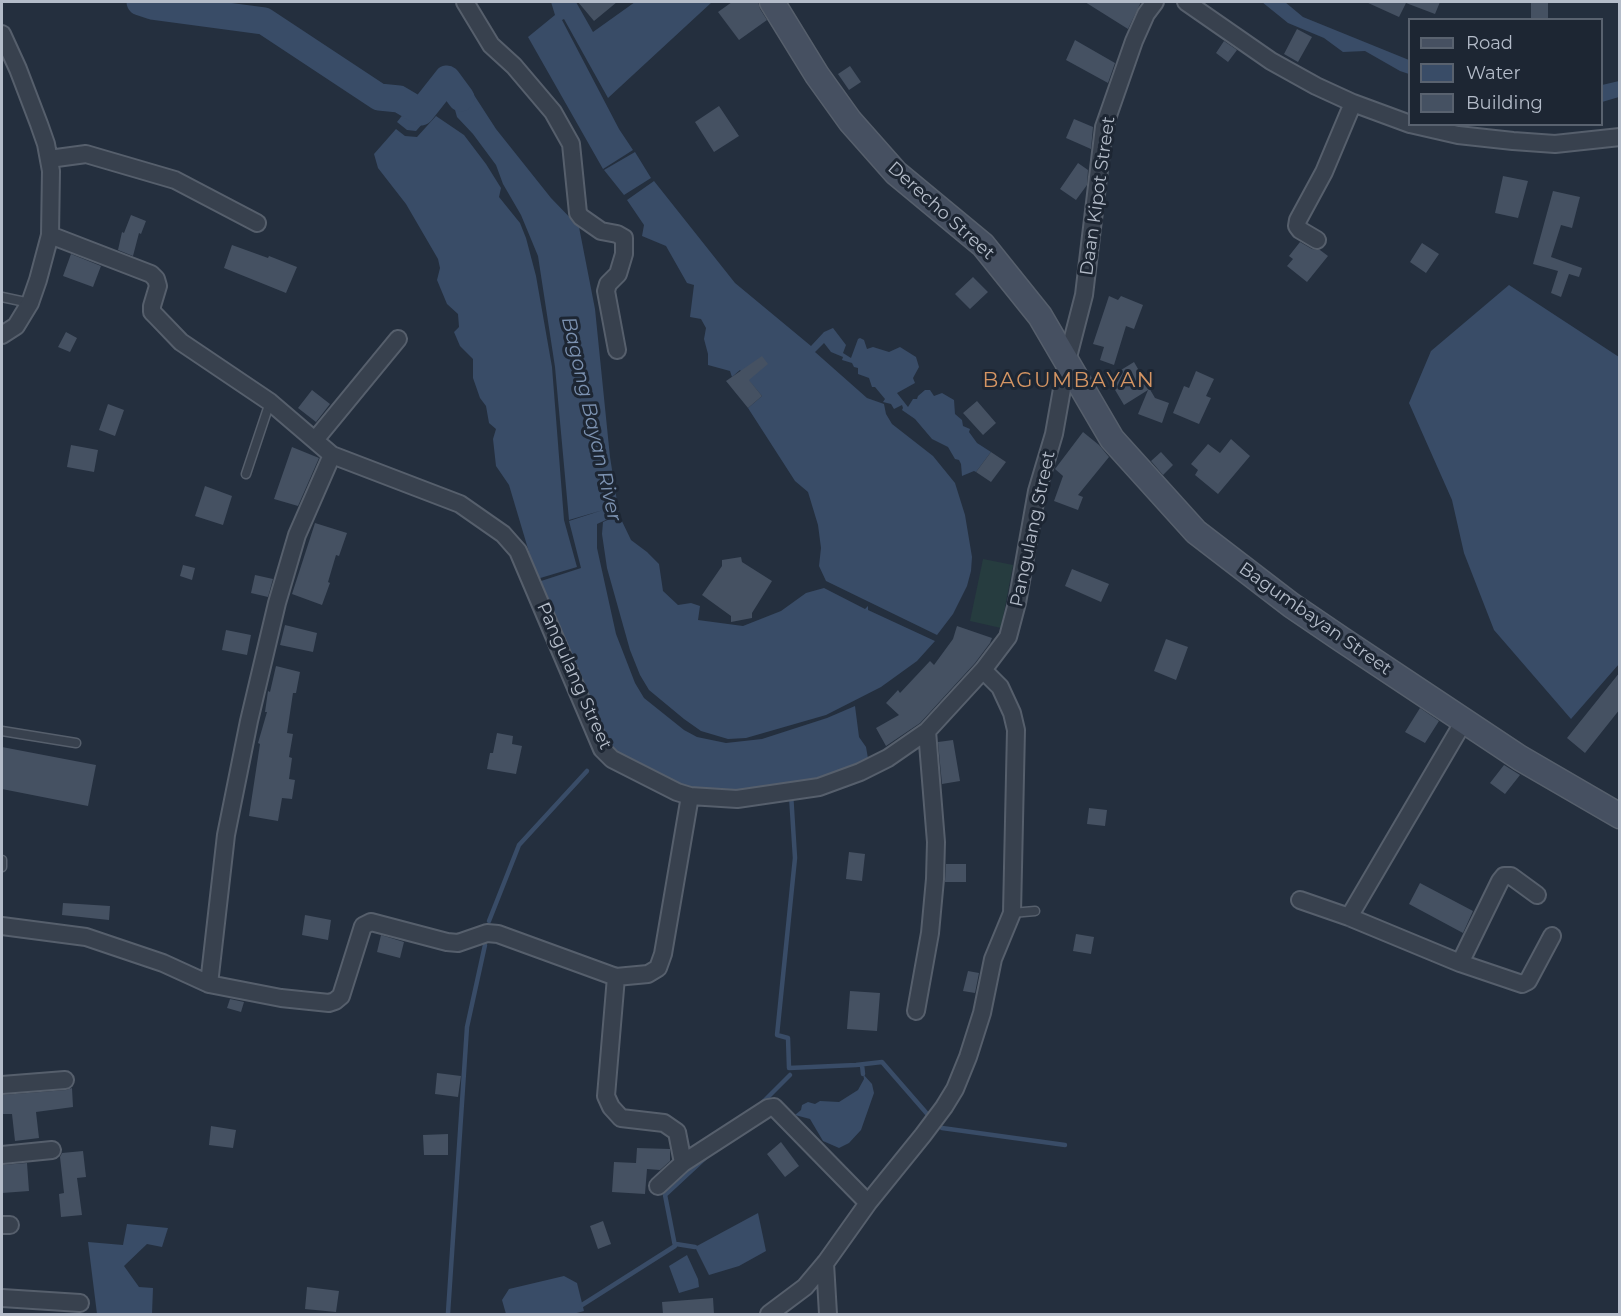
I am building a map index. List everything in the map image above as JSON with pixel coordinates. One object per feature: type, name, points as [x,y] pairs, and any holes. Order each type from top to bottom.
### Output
[{"type":"main road","name":"Derecho Street","points":[[772,2],[817,75],[850,122],[896,173],[983,245],[1040,315],[1067,362]]},
{"type":"main road","name":"Bagumbayan Street","points":[[1067,362],[1112,439],[1196,532],[1290,605],[1520,758],[1620,816]]},
{"type":"street","points":[[465,2],[491,45],[514,66],[554,112],[571,144],[578,213],[601,231],[618,234],[624,238],[624,254],[618,274],[608,284],[606,291],[617,350]]},
{"type":"street","name":"Daan Kipot Street","points":[[1067,362],[1088,272],[1104,127],[1134,41],[1146,14],[1155,2]]},
{"type":"street","points":[[1186,2],[1271,61],[1316,86],[1353,103],[1408,123]]},
{"type":"street","points":[[2,34],[39,124],[46,144],[51,171],[50,235],[30,303],[16,326],[2,335]]},
{"type":"street","points":[[1317,240],[1300,230],[1297,226],[1298,220],[1324,172],[1353,103]]},
{"type":"street","points":[[1419,126],[1458,135],[1534,143],[1555,144],[1620,136]]},
{"type":"street","points":[[49,159],[86,154],[175,180],[257,223]]},
{"type":"street","name":"Pangulang Street","points":[[50,235],[151,274],[158,286],[152,312],[181,342],[270,402],[332,454],[460,504],[502,534],[518,550],[602,749],[612,759],[677,792],[690,796],[737,799],[819,788],[860,772],[888,758],[927,731],[983,670],[1008,638],[1017,603],[1037,491],[1054,434],[1067,362]]},
{"type":"street","points":[[315,440],[398,339]]},
{"type":"street","points":[[209,984],[226,836],[249,721],[277,603],[297,535],[332,454]]},
{"type":"street","points":[[769,1314],[805,1287],[825,1263],[868,1203],[923,1135],[955,1089],[968,1057],[982,1013],[993,959],[1012,913],[1016,730],[1012,713],[1000,687],[983,670]]},
{"type":"street","points":[[1349,917],[1464,721]]},
{"type":"street","points":[[916,1011],[930,933],[935,879],[936,842],[927,731]]},
{"type":"street","points":[[2,926],[86,937],[163,963],[209,984],[280,998],[329,1003],[341,996],[363,926],[371,922],[447,942],[458,943],[487,933],[498,934],[616,977],[648,974],[658,968],[663,954],[690,796]]},
{"type":"street","points":[[1460,963],[1504,876],[1511,876],[1538,895]]},
{"type":"street","points":[[1300,900],[1349,917],[1460,963],[1522,984],[1528,981],[1552,936]]},
{"type":"street","points":[[616,977],[606,1096],[610,1107],[621,1118],[664,1123],[677,1132],[683,1163]]},
{"type":"street","points":[[2,1085],[65,1080]]},
{"type":"street","points":[[657,1186],[683,1163],[768,1108],[774,1107],[868,1203]]},
{"type":"street","points":[[2,1155],[52,1150]]},
{"type":"street","points":[[825,1263],[828,1314]]},
{"type":"street","points":[[2,1298],[80,1303]]},
{"type":"lane","points":[[2,297],[30,303]]},
{"type":"lane","points":[[246,474],[270,402]]},
{"type":"lane","points":[[2,731],[76,743]]},
{"type":"lane","points":[[2,860],[2,867]]},
{"type":"lane","points":[[1012,913],[1035,911]]},
{"type":"green space","points":[[983,559],[1013,565],[1001,628],[970,621]]},
{"type":"water","points":[[551,2],[576,2],[593,32],[635,2],[712,2],[608,98],[564,19],[562,20],[619,129],[633,150],[603,169],[528,37],[555,15]]},
{"type":"water","points":[[1262,2],[1285,2],[1303,17],[1408,60],[1408,74],[1365,51],[1343,52],[1324,38],[1288,23]]},
{"type":"water","points":[[445,74],[460,91],[474,95],[496,129],[551,198],[579,227],[595,309],[610,457],[619,514],[597,524],[597,548],[616,634],[635,683],[644,698],[684,730],[697,737],[726,743],[762,739],[827,718],[855,706],[859,737],[866,747],[869,764],[808,780],[731,794],[675,785],[606,751],[538,582],[581,568],[569,521],[603,510],[569,520],[555,367],[538,256],[496,165],[457,117],[449,88],[439,90],[434,80]]},
{"type":"water","points":[[1619,81],[1619,97],[1603,102],[1603,85]]},
{"type":"water","points":[[415,99],[430,102],[432,113],[416,131],[407,130],[397,122]]},
{"type":"water","points":[[436,116],[464,135],[501,188],[499,197],[520,223],[536,276],[552,367],[564,520],[577,567],[537,579],[509,485],[496,466],[493,439],[496,429],[489,423],[486,406],[480,398],[473,378],[473,359],[460,346],[454,332],[459,327],[458,314],[447,304],[437,280],[440,268],[438,259],[406,204],[378,168],[374,154],[396,129],[405,136],[417,137]]},
{"type":"water","points":[[635,152],[651,178],[624,195],[604,170]]},
{"type":"water","points":[[654,181],[735,283],[811,346],[824,332],[833,328],[846,345],[843,353],[851,358],[860,338],[864,340],[867,349],[873,347],[889,352],[900,347],[916,357],[919,367],[913,378],[915,383],[897,393],[908,407],[913,399],[917,399],[925,390],[930,390],[934,396],[942,393],[954,400],[955,414],[962,420],[963,426],[970,429],[969,432],[977,443],[991,452],[976,472],[962,476],[959,460],[955,459],[948,447],[932,439],[915,419],[902,410],[902,405],[894,409],[891,404],[883,402],[885,399],[875,387],[872,387],[869,378],[858,374],[858,368],[842,360],[843,357],[831,352],[824,343],[815,352],[867,398],[884,404],[886,414],[892,424],[933,456],[955,483],[965,515],[972,557],[971,571],[967,586],[953,614],[937,635],[826,581],[819,566],[821,548],[818,525],[808,492],[795,481],[748,408],[762,396],[740,370],[732,377],[730,371],[708,365],[704,339],[706,328],[701,319],[690,317],[694,285],[687,283],[666,246],[642,236],[644,225],[627,200]]},
{"type":"water","points":[[1509,285],[1619,357],[1619,664],[1571,719],[1494,630],[1464,553],[1452,500],[1409,403],[1431,351]]},
{"type":"water","points":[[619,515],[631,540],[659,564],[663,591],[678,605],[691,603],[700,606],[698,620],[743,626],[781,611],[806,593],[824,588],[865,609],[868,606],[868,610],[935,641],[917,661],[881,687],[826,715],[746,738],[728,739],[701,731],[649,690],[630,650],[607,568],[602,534],[603,522]]},
{"type":"water","points":[[863,1074],[872,1084],[874,1093],[861,1130],[849,1143],[839,1148],[823,1141],[810,1119],[795,1115],[801,1110],[802,1105],[808,1102],[815,1104],[820,1101],[839,1102],[858,1090],[864,1079]]},
{"type":"water","points":[[758,1213],[766,1251],[739,1266],[709,1275],[695,1247]]},
{"type":"water","points":[[127,1224],[168,1228],[162,1247],[147,1244],[124,1266],[139,1287],[153,1288],[152,1314],[97,1314],[88,1242],[123,1245]]},
{"type":"water","points":[[687,1255],[698,1279],[699,1287],[679,1293],[669,1266]]},
{"type":"water","points":[[564,1276],[577,1283],[584,1311],[573,1314],[506,1314],[502,1300],[509,1289]]},
{"type":"building","points":[[578,2],[617,2],[594,21]]},
{"type":"building","points":[[732,2],[758,2],[767,20],[739,40],[718,12]]},
{"type":"building","points":[[1085,2],[1141,2],[1128,29]]},
{"type":"building","points":[[1366,2],[1440,2],[1435,14],[1406,3],[1399,17]]},
{"type":"building","points":[[1531,2],[1548,2],[1548,18],[1531,18]]},
{"type":"building","points":[[1297,29],[1312,37],[1298,62],[1284,54]]},
{"type":"building","points":[[1075,40],[1115,63],[1108,83],[1066,60]]},
{"type":"building","points":[[1224,41],[1237,50],[1228,62],[1216,53]]},
{"type":"building","points":[[850,66],[861,82],[849,90],[838,74]]},
{"type":"building","points":[[719,106],[739,136],[714,152],[695,122]]},
{"type":"building","points":[[1074,119],[1093,127],[1091,149],[1066,138]]},
{"type":"building","points":[[1078,163],[1088,170],[1087,185],[1076,200],[1060,189]]},
{"type":"building","points":[[1503,176],[1528,181],[1518,218],[1495,213]]},
{"type":"building","points":[[1553,191],[1580,197],[1572,228],[1561,225],[1551,257],[1582,268],[1579,277],[1569,274],[1561,297],[1551,293],[1558,271],[1533,264]]},
{"type":"building","points":[[131,215],[146,221],[141,234],[139,233],[133,256],[118,250],[122,232],[124,233]]},
{"type":"building","points":[[1300,242],[1328,256],[1307,282],[1287,266],[1293,259],[1289,256]]},
{"type":"building","points":[[1422,243],[1439,254],[1426,273],[1410,262]]},
{"type":"building","points":[[232,245],[297,267],[286,293],[224,268]]},
{"type":"building","points":[[71,254],[101,266],[93,287],[63,276]]},
{"type":"building","points":[[973,277],[988,292],[970,309],[955,294]]},
{"type":"building","points":[[1109,296],[1118,300],[1121,296],[1143,305],[1134,329],[1126,326],[1114,365],[1100,360],[1104,347],[1093,344]]},
{"type":"building","points":[[66,332],[77,338],[70,352],[58,347]]},
{"type":"building","points":[[762,356],[768,364],[749,380],[762,396],[748,408],[726,381]]},
{"type":"building","points":[[1134,362],[1155,398],[1169,403],[1162,423],[1138,414],[1148,390],[1124,405],[1108,378]]},
{"type":"building","points":[[1196,371],[1214,379],[1206,396],[1211,398],[1199,424],[1173,413],[1184,386],[1189,388]]},
{"type":"building","points":[[312,390],[330,404],[316,422],[298,408]]},
{"type":"building","points":[[977,401],[996,423],[983,435],[963,413]]},
{"type":"building","points":[[108,404],[124,410],[115,436],[99,430]]},
{"type":"building","points":[[1083,432],[1109,457],[1078,495],[1083,497],[1078,510],[1054,501],[1063,476],[1055,469]]},
{"type":"building","points":[[1231,439],[1250,456],[1218,494],[1195,475],[1198,470],[1191,464],[1208,444],[1220,453]]},
{"type":"building","points":[[71,445],[98,450],[94,472],[67,467]]},
{"type":"building","points":[[292,447],[319,458],[298,506],[274,499]]},
{"type":"building","points":[[991,452],[1006,462],[991,482],[976,472]]},
{"type":"building","points":[[1161,452],[1173,465],[1163,475],[1151,461]]},
{"type":"building","points":[[205,486],[232,496],[223,525],[195,516]]},
{"type":"building","points":[[315,523],[347,533],[339,556],[336,555],[322,605],[292,594]]},
{"type":"building","points":[[741,557],[742,562],[772,581],[752,613],[752,618],[731,622],[731,616],[702,595],[722,566],[722,560]]},
{"type":"building","points":[[183,565],[195,568],[192,580],[180,576]]},
{"type":"building","points":[[1072,569],[1109,584],[1101,602],[1065,586]]},
{"type":"building","points":[[255,575],[273,579],[268,597],[251,593]]},
{"type":"building","points":[[285,625],[317,633],[313,652],[280,645]]},
{"type":"building","points":[[957,626],[992,638],[990,643],[975,663],[920,723],[886,746],[876,728],[899,715],[886,703],[898,690],[900,693],[930,661],[934,665],[953,639]]},
{"type":"building","points":[[226,630],[251,635],[247,655],[222,650]]},
{"type":"building","points":[[1166,639],[1188,647],[1176,680],[1154,671]]},
{"type":"building","points":[[276,666],[300,672],[296,693],[293,693],[287,733],[293,734],[289,757],[292,758],[289,779],[295,780],[292,799],[282,798],[278,821],[249,816],[260,744],[258,743],[267,712],[265,712],[268,691],[270,692]]},
{"type":"building","points":[[1620,672],[1620,709],[1585,753],[1567,738]]},
{"type":"building","points":[[1420,708],[1439,721],[1425,743],[1405,732]]},
{"type":"building","points":[[497,733],[513,736],[512,744],[522,746],[516,774],[487,769]]},
{"type":"building","points":[[953,740],[960,781],[942,784],[938,742]]},
{"type":"building","points":[[2,747],[96,765],[88,806],[2,789]]},
{"type":"building","points":[[1504,765],[1520,775],[1505,794],[1490,783]]},
{"type":"building","points":[[1089,808],[1107,810],[1105,826],[1087,824]]},
{"type":"building","points":[[849,852],[865,854],[862,881],[846,879]]},
{"type":"building","points":[[946,864],[966,864],[966,882],[945,882]]},
{"type":"building","points":[[1420,883],[1473,911],[1463,933],[1409,904]]},
{"type":"building","points":[[63,903],[110,906],[109,920],[62,915]]},
{"type":"building","points":[[305,915],[331,920],[328,940],[302,935]]},
{"type":"building","points":[[1076,934],[1094,937],[1091,954],[1073,951]]},
{"type":"building","points":[[381,935],[404,942],[400,958],[377,952]]},
{"type":"building","points":[[968,971],[979,973],[975,993],[963,991]]},
{"type":"building","points":[[850,991],[880,993],[877,1031],[847,1029]]},
{"type":"building","points":[[230,999],[244,1002],[241,1012],[227,1008]]},
{"type":"building","points":[[437,1073],[461,1076],[458,1097],[435,1094]]},
{"type":"building","points":[[72,1088],[73,1107],[36,1112],[39,1138],[15,1141],[12,1114],[2,1114],[2,1095]]},
{"type":"building","points":[[211,1126],[236,1130],[233,1148],[209,1145]]},
{"type":"building","points":[[448,1134],[448,1155],[424,1155],[423,1135]]},
{"type":"building","points":[[781,1142],[799,1166],[785,1177],[767,1154]]},
{"type":"building","points":[[637,1148],[670,1149],[670,1161],[660,1170],[647,1169],[645,1194],[612,1192],[614,1162],[636,1163]]},
{"type":"building","points":[[83,1151],[86,1177],[77,1178],[82,1215],[61,1217],[59,1194],[64,1193],[60,1157],[62,1153]]},
{"type":"building","points":[[27,1163],[29,1191],[2,1193],[2,1165]]},
{"type":"building","points":[[603,1221],[611,1244],[598,1249],[590,1226]]},
{"type":"building","points":[[307,1287],[339,1291],[336,1312],[305,1309]]},
{"type":"building","points":[[713,1298],[714,1314],[663,1314],[662,1302]]},
{"type":"waterway","name":"Bagong Bayan River","points":[[140,2],[152,6],[264,21],[379,97],[399,99],[421,112],[447,79],[461,98]]},
{"type":"waterway","points":[[489,921],[519,845],[587,771]]},
{"type":"waterway","points":[[791,794],[795,858],[777,1035],[788,1038],[789,1068],[882,1062],[929,1116]]},
{"type":"waterway","points":[[448,1313],[467,1027],[485,945]]},
{"type":"waterway","points":[[862,1065],[863,1074]]},
{"type":"waterway","points":[[760,1105],[790,1075]]},
{"type":"waterway","points":[[942,1128],[1065,1145]]},
{"type":"waterway","points":[[582,1305],[675,1246],[665,1195],[707,1156]]},
{"type":"waterway","points":[[676,1244],[695,1247]]},
{"type":"district","name":"BAGUMBAYAN","points":[[1069,381]]}]
